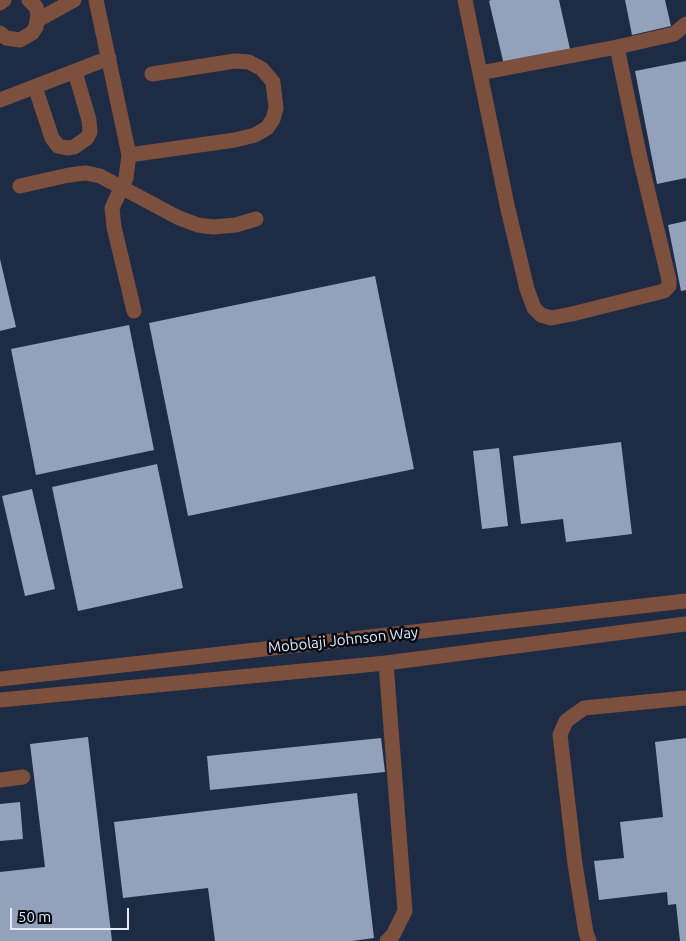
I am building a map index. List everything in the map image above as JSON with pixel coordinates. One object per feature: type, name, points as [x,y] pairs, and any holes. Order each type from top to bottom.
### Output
[{"type":"street","points":[[0,3],[4,0]]},
{"type":"street","points":[[2,37],[20,40],[32,33],[38,20],[36,7],[29,0]]},
{"type":"street","points":[[38,20],[74,0]]},
{"type":"street","points":[[96,0],[130,155],[129,167],[122,188],[112,208],[112,215],[134,311]]},
{"type":"street","points":[[464,0],[507,205],[527,289],[534,308],[542,315],[551,318],[664,291],[669,286],[617,47]]},
{"type":"street","points":[[480,73],[617,47],[674,34],[686,24]]},
{"type":"street","points":[[0,100],[109,58]]},
{"type":"street","points":[[130,155],[235,140],[255,135],[267,128],[273,119],[276,108],[273,82],[262,69],[249,62],[235,61],[152,74]]},
{"type":"street","points":[[35,87],[52,138],[58,146],[74,147],[87,138],[90,132],[89,120],[75,72]]},
{"type":"street","points":[[20,186],[86,173],[100,176],[178,218],[198,225],[213,227],[236,225],[256,219]]},
{"type":"street","name":"Mobolaji Johnson Way","points":[[0,679],[686,601]]},
{"type":"street","name":"Mobolaji Johnson Way","points":[[0,700],[386,663],[686,624]]},
{"type":"street","points":[[386,663],[405,912],[393,936],[387,941]]},
{"type":"street","points":[[589,941],[586,933],[575,864],[560,735],[566,721],[584,708],[686,698]]},
{"type":"street","points":[[0,780],[24,777]]},
{"type":"shaded area","points":[[0,0],[686,0],[686,941],[0,941]]},
{"type":"building","points":[[559,0],[570,49],[504,65],[489,1]]},
{"type":"building","points":[[625,0],[665,0],[671,26],[632,35]]},
{"type":"building","points":[[686,61],[686,178],[657,184],[635,71]]},
{"type":"building","points":[[686,221],[686,290],[681,291],[668,225]]},
{"type":"building","points":[[0,259],[16,327],[0,331]]},
{"type":"building","points":[[375,276],[414,469],[188,516],[149,323]]},
{"type":"building","points":[[129,325],[154,450],[36,475],[11,349]]},
{"type":"building","points":[[621,442],[632,534],[566,542],[563,519],[521,524],[513,456]]},
{"type":"building","points":[[499,448],[508,526],[482,529],[473,451]]},
{"type":"building","points":[[157,464],[183,588],[78,611],[52,487]]},
{"type":"building","points":[[32,489],[55,589],[25,596],[2,496]]},
{"type":"building","points":[[88,737],[112,941],[0,941],[0,872],[45,867],[30,744]]},
{"type":"building","points":[[381,738],[385,772],[210,790],[207,756]]},
{"type":"building","points":[[686,738],[686,941],[680,941],[676,904],[668,905],[667,892],[599,900],[594,861],[624,858],[620,822],[663,817],[655,742]]},
{"type":"building","points":[[357,793],[374,938],[352,941],[215,941],[208,888],[123,898],[114,822]]},
{"type":"building","points":[[20,802],[23,839],[0,841],[0,804]]}]
